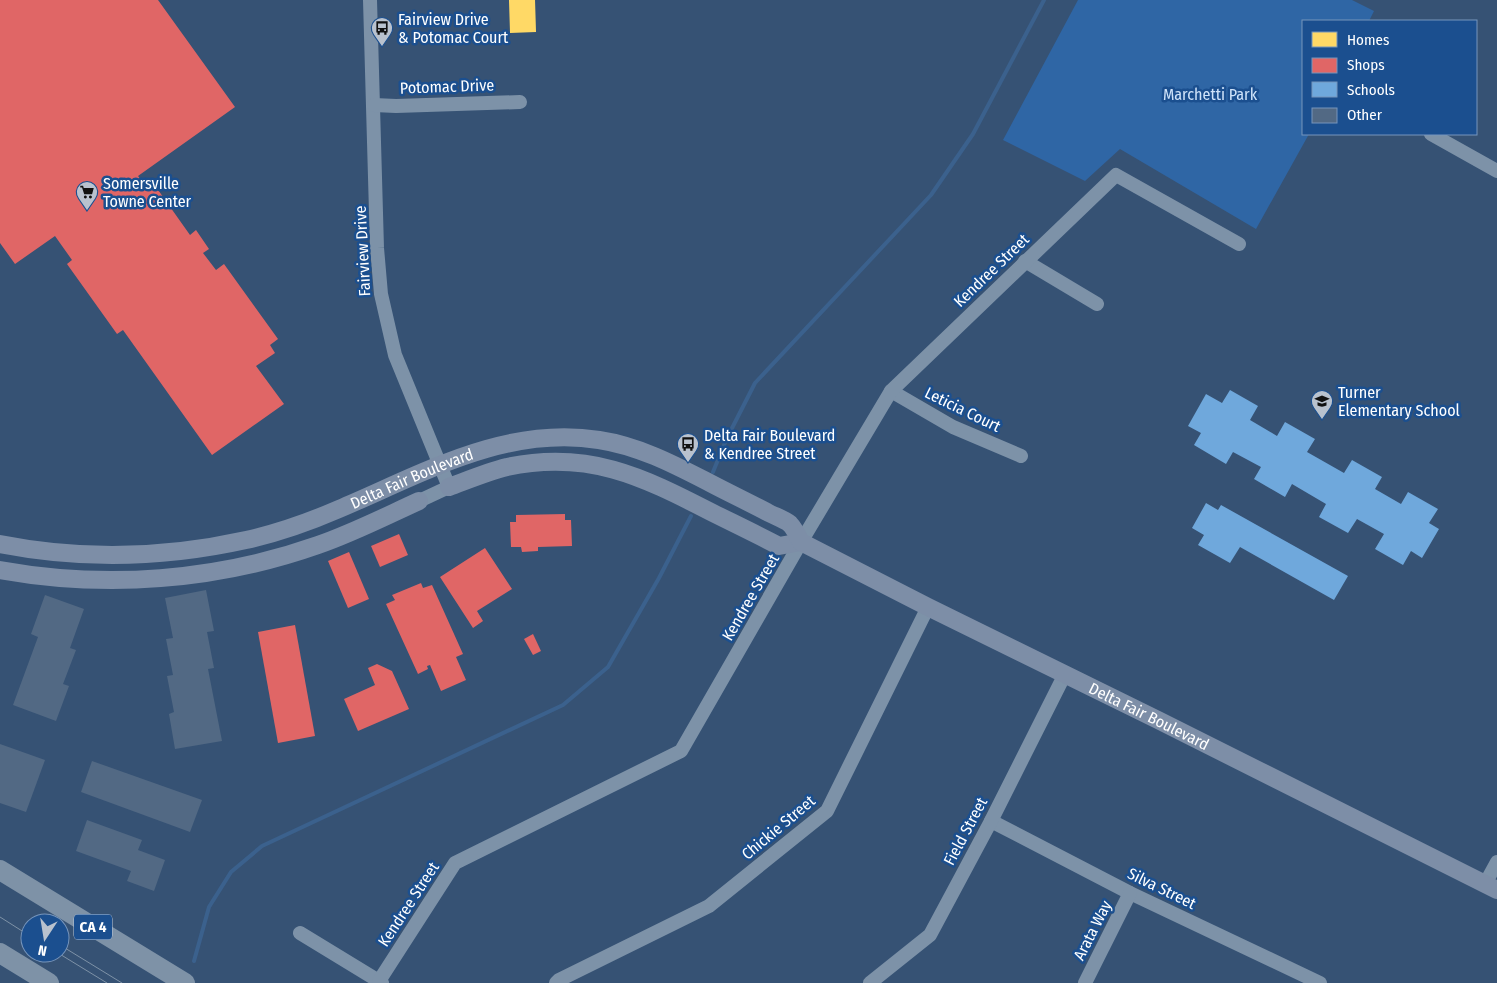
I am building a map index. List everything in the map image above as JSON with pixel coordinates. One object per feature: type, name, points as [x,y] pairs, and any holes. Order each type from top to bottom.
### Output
[{"type":"highway","name":"CA 4","points":[[0,870],[185,983]]},
{"type":"highway","points":[[0,953],[49,983]]},
{"type":"main road","name":"Delta Fair Boulevard","points":[[0,544],[52,552],[125,555],[164,553],[220,545],[261,536],[311,521],[440,465],[482,449],[517,441],[569,437],[600,440],[644,452],[683,469],[789,524],[801,542],[1491,887]]},
{"type":"main road","name":"Delta Fair Boulevard","points":[[449,487],[492,471],[522,465],[560,462],[599,466],[626,472],[652,482],[779,546],[801,542]]},
{"type":"main road","name":"Delta Fair Boulevard","points":[[0,570],[65,579],[118,581],[179,577],[212,572],[270,560],[311,548],[352,532],[419,501]]},
{"type":"street","name":"Fairview Drive","points":[[370,0],[377,248],[381,294],[395,355],[449,487]]},
{"type":"street","name":"Potomac Drive","points":[[374,105],[520,102]]},
{"type":"street","points":[[1433,135],[1497,171]]},
{"type":"street","name":"Kendree Street","points":[[380,982],[455,863],[681,751],[801,542],[891,391],[1116,175],[1239,244]]},
{"type":"street","points":[[1025,261],[1097,304]]},
{"type":"street","name":"Leticia Court","points":[[891,391],[953,427],[1021,456]]},
{"type":"street","name":"Delta Fair Boulevard","points":[[419,501],[449,487]]},
{"type":"street","name":"Chickie Street","points":[[556,983],[558,980],[709,906],[828,811],[928,607]]},
{"type":"street","name":"Field Street","points":[[870,983],[930,935],[1065,674]]},
{"type":"street","name":"Silva Street","points":[[990,822],[1130,893],[1320,983]]},
{"type":"street","points":[[1491,887],[1497,862]]},
{"type":"street","name":"Arata Way","points":[[1085,983],[1130,893]]},
{"type":"street","points":[[300,933],[380,982]]},
{"type":"green space","name":"Marchetti Park","points":[[1078,0],[1352,0],[1374,11],[1370,20],[1302,20],[1302,135],[1308,135],[1256,229],[1120,149],[1085,181],[1003,140]]},
{"type":"building: Homes","points":[[509,0],[535,0],[536,32],[510,33]]},
{"type":"building: Shops","name":"Somersville Towne Center","points":[[0,0],[158,0],[235,107],[138,176],[149,191],[156,187],[190,235],[196,230],[209,249],[203,253],[216,270],[224,264],[278,339],[270,345],[275,353],[256,366],[284,404],[212,455],[123,330],[117,334],[67,264],[72,260],[55,236],[15,264],[0,243]]},
{"type":"building: Shops","points":[[565,514],[565,520],[571,520],[572,546],[538,547],[538,551],[522,552],[521,547],[511,547],[510,522],[516,522],[516,515]]},
{"type":"building: Shops","points":[[399,534],[408,555],[380,567],[371,546]]},
{"type":"building: Shops","points":[[485,548],[512,589],[477,611],[483,621],[473,628],[440,577]]},
{"type":"building: Shops","points":[[349,552],[369,599],[348,608],[328,561]]},
{"type":"building: Shops","points":[[421,583],[423,588],[432,585],[463,654],[456,657],[466,680],[441,691],[430,665],[427,666],[428,669],[418,674],[386,604],[395,600],[392,595]]},
{"type":"building: Shops","points":[[295,625],[315,736],[278,743],[258,632]]},
{"type":"building: Shops","points":[[533,634],[541,651],[533,655],[524,639]]},
{"type":"building: Shops","points":[[377,664],[392,671],[409,709],[358,731],[344,699],[375,685],[368,668]]},
{"type":"building: Schools","points":[[1230,390],[1258,406],[1250,420],[1277,436],[1285,422],[1315,439],[1307,452],[1344,473],[1352,460],[1382,477],[1375,489],[1401,504],[1408,492],[1438,509],[1429,523],[1439,529],[1422,558],[1411,551],[1403,565],[1375,549],[1384,534],[1357,519],[1348,533],[1319,517],[1326,504],[1292,484],[1285,497],[1254,479],[1261,467],[1233,452],[1226,464],[1194,445],[1201,433],[1188,426],[1206,394],[1222,403]]},
{"type":"building: Schools","points":[[1206,503],[1218,510],[1221,505],[1348,576],[1334,600],[1240,547],[1230,563],[1198,545],[1204,535],[1192,528]]},
{"type":"building: Other","points":[[206,590],[214,631],[207,632],[214,668],[208,669],[222,741],[175,749],[169,714],[174,712],[167,676],[173,675],[166,639],[173,638],[165,598]]},
{"type":"building: Other","points":[[45,595],[84,609],[70,648],[76,650],[63,684],[69,686],[56,721],[13,705],[38,637],[31,634]]},
{"type":"building: Other","points":[[0,744],[45,760],[26,812],[0,803]]},
{"type":"building: Other","points":[[92,761],[202,800],[190,832],[81,792]]},
{"type":"building: Other","points":[[87,820],[142,840],[138,850],[165,860],[154,891],[127,881],[131,871],[76,851]]},
{"type":"waterway","points":[[713,472],[726,440],[755,383],[931,195],[973,134],[1044,0]]},
{"type":"waterway","points":[[194,961],[209,907],[231,872],[262,846],[563,705],[608,667],[659,578],[691,516]]},
{"type":"tram line","points":[[0,917],[20,930]]},
{"type":"tram line","points":[[70,951],[122,983]]},
{"type":"tram line","points":[[70,960],[107,983]]},
{"type":"place","name":"Fairview Drive & Potomac Court","points":[[382,47]]},
{"type":"place","name":"Somersville Towne Center","points":[[87,211]]},
{"type":"place","name":"Turner Elementary School","points":[[1322,420]]},
{"type":"place","name":"Delta Fair Boulevard & Kendree Street","points":[[688,463]]}]
